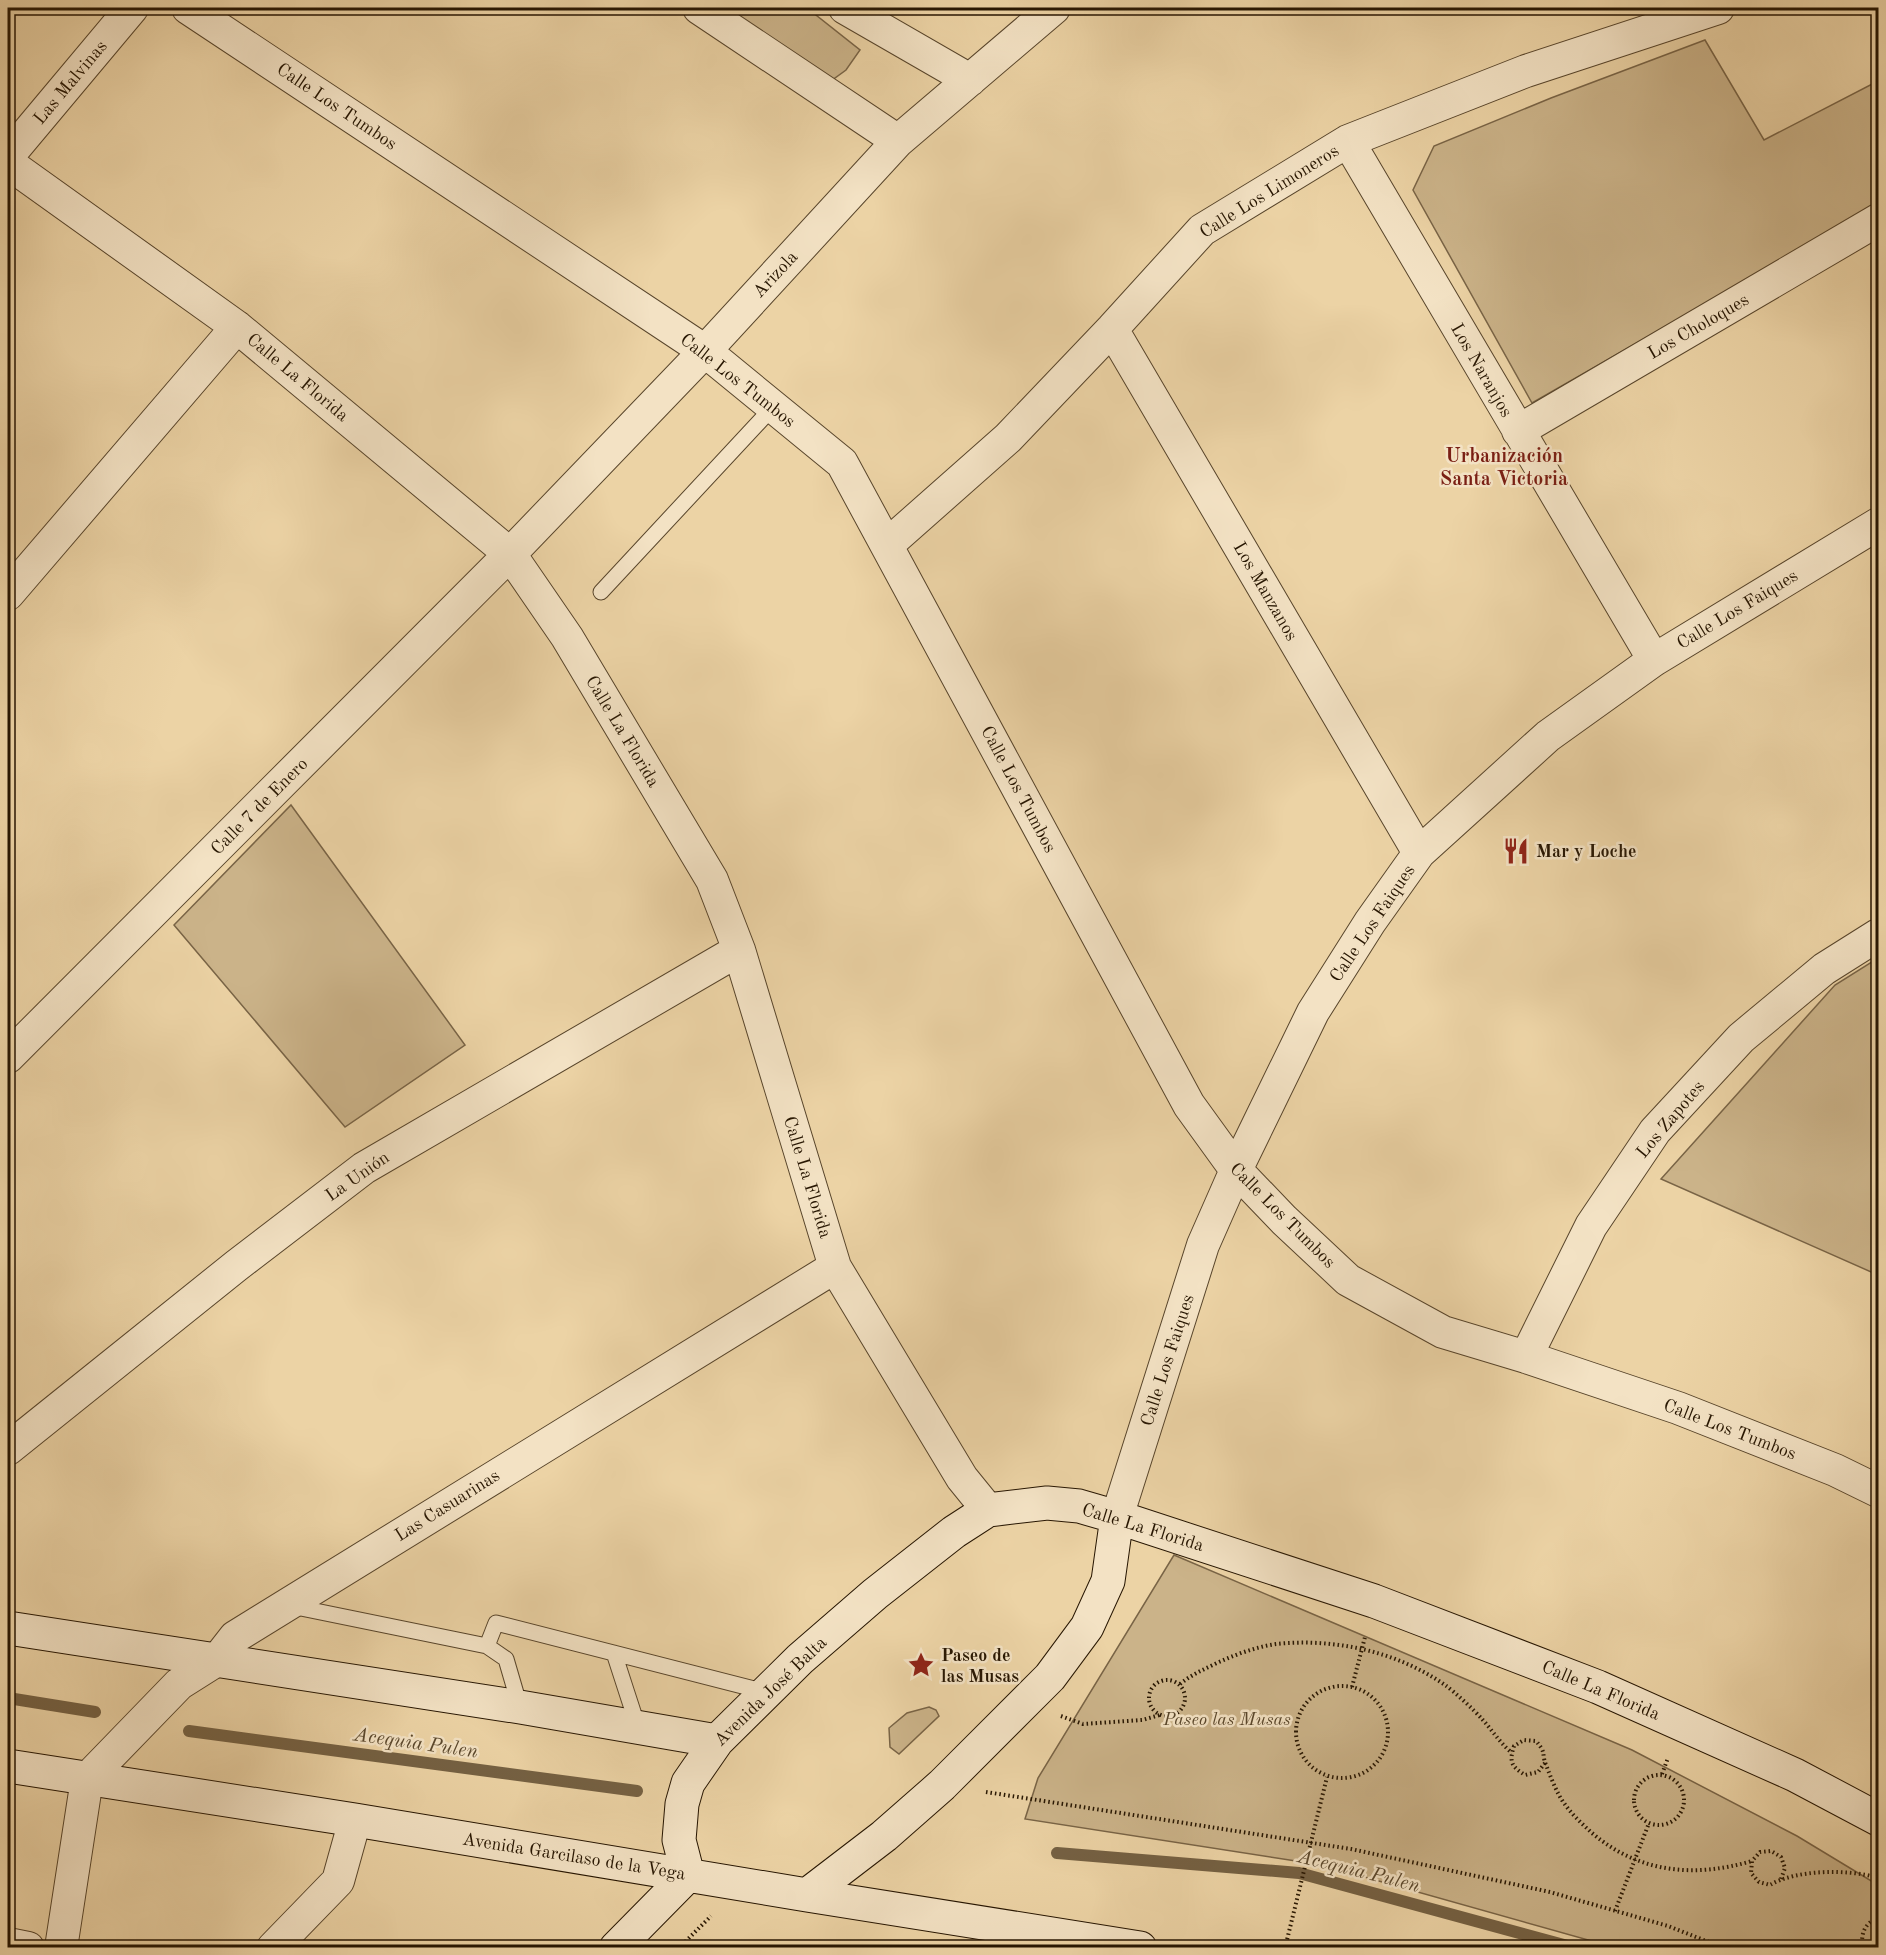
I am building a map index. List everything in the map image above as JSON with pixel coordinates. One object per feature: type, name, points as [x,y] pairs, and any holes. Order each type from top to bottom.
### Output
[{"type":"street","name":"Las Malvinas","points":[[8,156],[132,8]]},
{"type":"street","name":"Calle Los Tumbos","points":[[188,8],[705,351],[842,463],[1189,1105],[1236,1170],[1284,1220],[1348,1280],[1443,1332],[1678,1408],[1835,1470],[1878,1491]]},
{"type":"street","points":[[699,8],[898,141]]},
{"type":"street","points":[[844,8],[970,80]]},
{"type":"street","name":"Arizola","points":[[510,554],[705,351],[898,141],[1054,8]]},
{"type":"street","name":"Calle Los Limoneros","points":[[887,544],[1008,438],[1202,230],[1348,141],[1526,71],[1718,8]]},
{"type":"street","name":"Los Naranjos","points":[[1348,141],[1653,660]]},
{"type":"street","name":"Calle La Florida","points":[[8,163],[237,327],[510,554],[567,637],[712,880],[739,950],[835,1267],[962,1478],[988,1510],[1047,1503],[1078,1506],[1374,1601],[1598,1687],[1795,1775],[1878,1819]]},
{"type":"street","name":"Los Choloques","points":[[1518,431],[1878,220]]},
{"type":"street","points":[[8,594],[237,327]]},
{"type":"street","name":"Los Manzanos","points":[[1112,329],[1419,853]]},
{"type":"street","name":"Calle Los Faiques","points":[[1117,1518],[1203,1245],[1236,1170],[1313,1012],[1370,922],[1419,853],[1548,736],[1653,660],[1878,524]]},
{"type":"street","name":"Calle 7 de Enero","points":[[8,1057],[510,554]]},
{"type":"street","name":"Los Zapotes","points":[[1526,1357],[1591,1226],[1655,1131],[1741,1038],[1824,969],[1878,935]]},
{"type":"street","name":"La Unión","points":[[8,1449],[364,1168],[739,950]]},
{"type":"street","name":"Las Casuarinas","points":[[87,1779],[179,1684],[217,1660],[235,1637],[835,1267]]},
{"type":"street","name":"Avenida José Balta","points":[[688,1875],[679,1840],[682,1804],[688,1783],[717,1741],[800,1659],[875,1594],[954,1533],[988,1510]]},
{"type":"street","points":[[807,1896],[884,1836],[942,1785],[1050,1677],[1087,1627],[1108,1581],[1117,1518]]},
{"type":"street","points":[[8,1628],[520,1707],[717,1741]]},
{"type":"street","name":"Avenida Garcilaso de la Vega","points":[[8,1766],[355,1820],[807,1896],[1140,1947]]},
{"type":"street","points":[[61,1947],[87,1779]]},
{"type":"street","points":[[273,1947],[338,1881],[355,1820]]},
{"type":"street","points":[[616,1947],[688,1875]]},
{"type":"street","points":[[8,1944],[28,1947]]},
{"type":"lane","points":[[601,592],[774,406]]},
{"type":"lane","points":[[285,1605],[488,1646],[506,1659],[520,1707]]},
{"type":"lane","points":[[488,1646],[496,1623],[766,1692]]},
{"type":"lane","points":[[614,1653],[638,1727]]},
{"type":"path","points":[[1352,1687],[1374,1601]]},
{"type":"path","points":[[1180,1684],[1191,1675],[1241,1653],[1275,1644],[1317,1643],[1362,1649],[1406,1664],[1447,1686],[1482,1719],[1512,1753]]},
{"type":"path","points":[[1024,1704],[1083,1724],[1142,1720],[1160,1715],[1173,1715],[1184,1708],[1186,1695],[1180,1684],[1168,1679],[1156,1683],[1149,1694],[1151,1706],[1160,1715]]},
{"type":"path","points":[[1332,1686],[1356,1688],[1377,1701],[1388,1723],[1386,1747],[1374,1767],[1352,1778],[1327,1776],[1307,1763],[1296,1741],[1297,1717],[1310,1697],[1332,1686]]},
{"type":"path","points":[[1545,1763],[1538,1772],[1525,1775],[1515,1769],[1510,1757],[1514,1746],[1524,1740],[1536,1741],[1545,1751],[1545,1763],[1560,1796],[1576,1819],[1603,1842],[1627,1857],[1648,1865],[1672,1869],[1703,1870],[1726,1869],[1752,1861],[1760,1852],[1771,1851],[1781,1857],[1785,1868],[1781,1879]]},
{"type":"path","points":[[1662,1774],[1673,1779],[1681,1787],[1684,1798],[1683,1809],[1676,1819],[1666,1824],[1649,1823],[1636,1812],[1633,1801],[1635,1790],[1641,1781],[1652,1775],[1662,1774]]},
{"type":"path","points":[[1285,1947],[1327,1776]]},
{"type":"path","points":[[942,1785],[1351,1849],[1550,1892],[1668,1926],[1724,1947]]},
{"type":"path","points":[[1615,1911],[1649,1823]]},
{"type":"path","points":[[1752,1861],[1751,1873],[1759,1882],[1770,1885],[1781,1879],[1844,1871],[1878,1878]]},
{"type":"path","points":[[1863,1947],[1863,1932],[1869,1922],[1878,1917]]},
{"type":"green space","points":[[717,8],[807,8],[860,50],[846,70],[828,83]]},
{"type":"green space","points":[[1705,40],[1764,140],[1878,81],[1878,205],[1532,403],[1413,190],[1434,146],[1551,98]]},
{"type":"green space","points":[[291,805],[465,1045],[345,1127],[174,925]]},
{"type":"green space","points":[[1878,958],[1878,1275],[1661,1179],[1835,985]]},
{"type":"green space","name":"Paseo las Musas","points":[[1174,1555],[1632,1750],[1797,1836],[1878,1885],[1878,1947],[1613,1947],[1322,1865],[1025,1819],[1038,1778]]},
{"type":"green space","points":[[929,1707],[936,1710],[939,1716],[899,1754],[890,1747],[889,1728],[907,1713]]},
{"type":"waterway","name":"Acequia Pulen","points":[[8,1698],[95,1712]]},
{"type":"waterway","name":"Acequia Pulen","points":[[189,1731],[637,1791]]},
{"type":"waterway","name":"Acequia Pulen","points":[[1057,1853],[1299,1873],[1575,1948]]},
{"type":"place","name":"Mar y Loche","points":[[1516,851]]},
{"type":"place","name":"Paseo de las Musas","points":[[921,1665]]},
{"type":"district","name":"Urbanización Santa Victoria","points":[[1504,466]]}]
